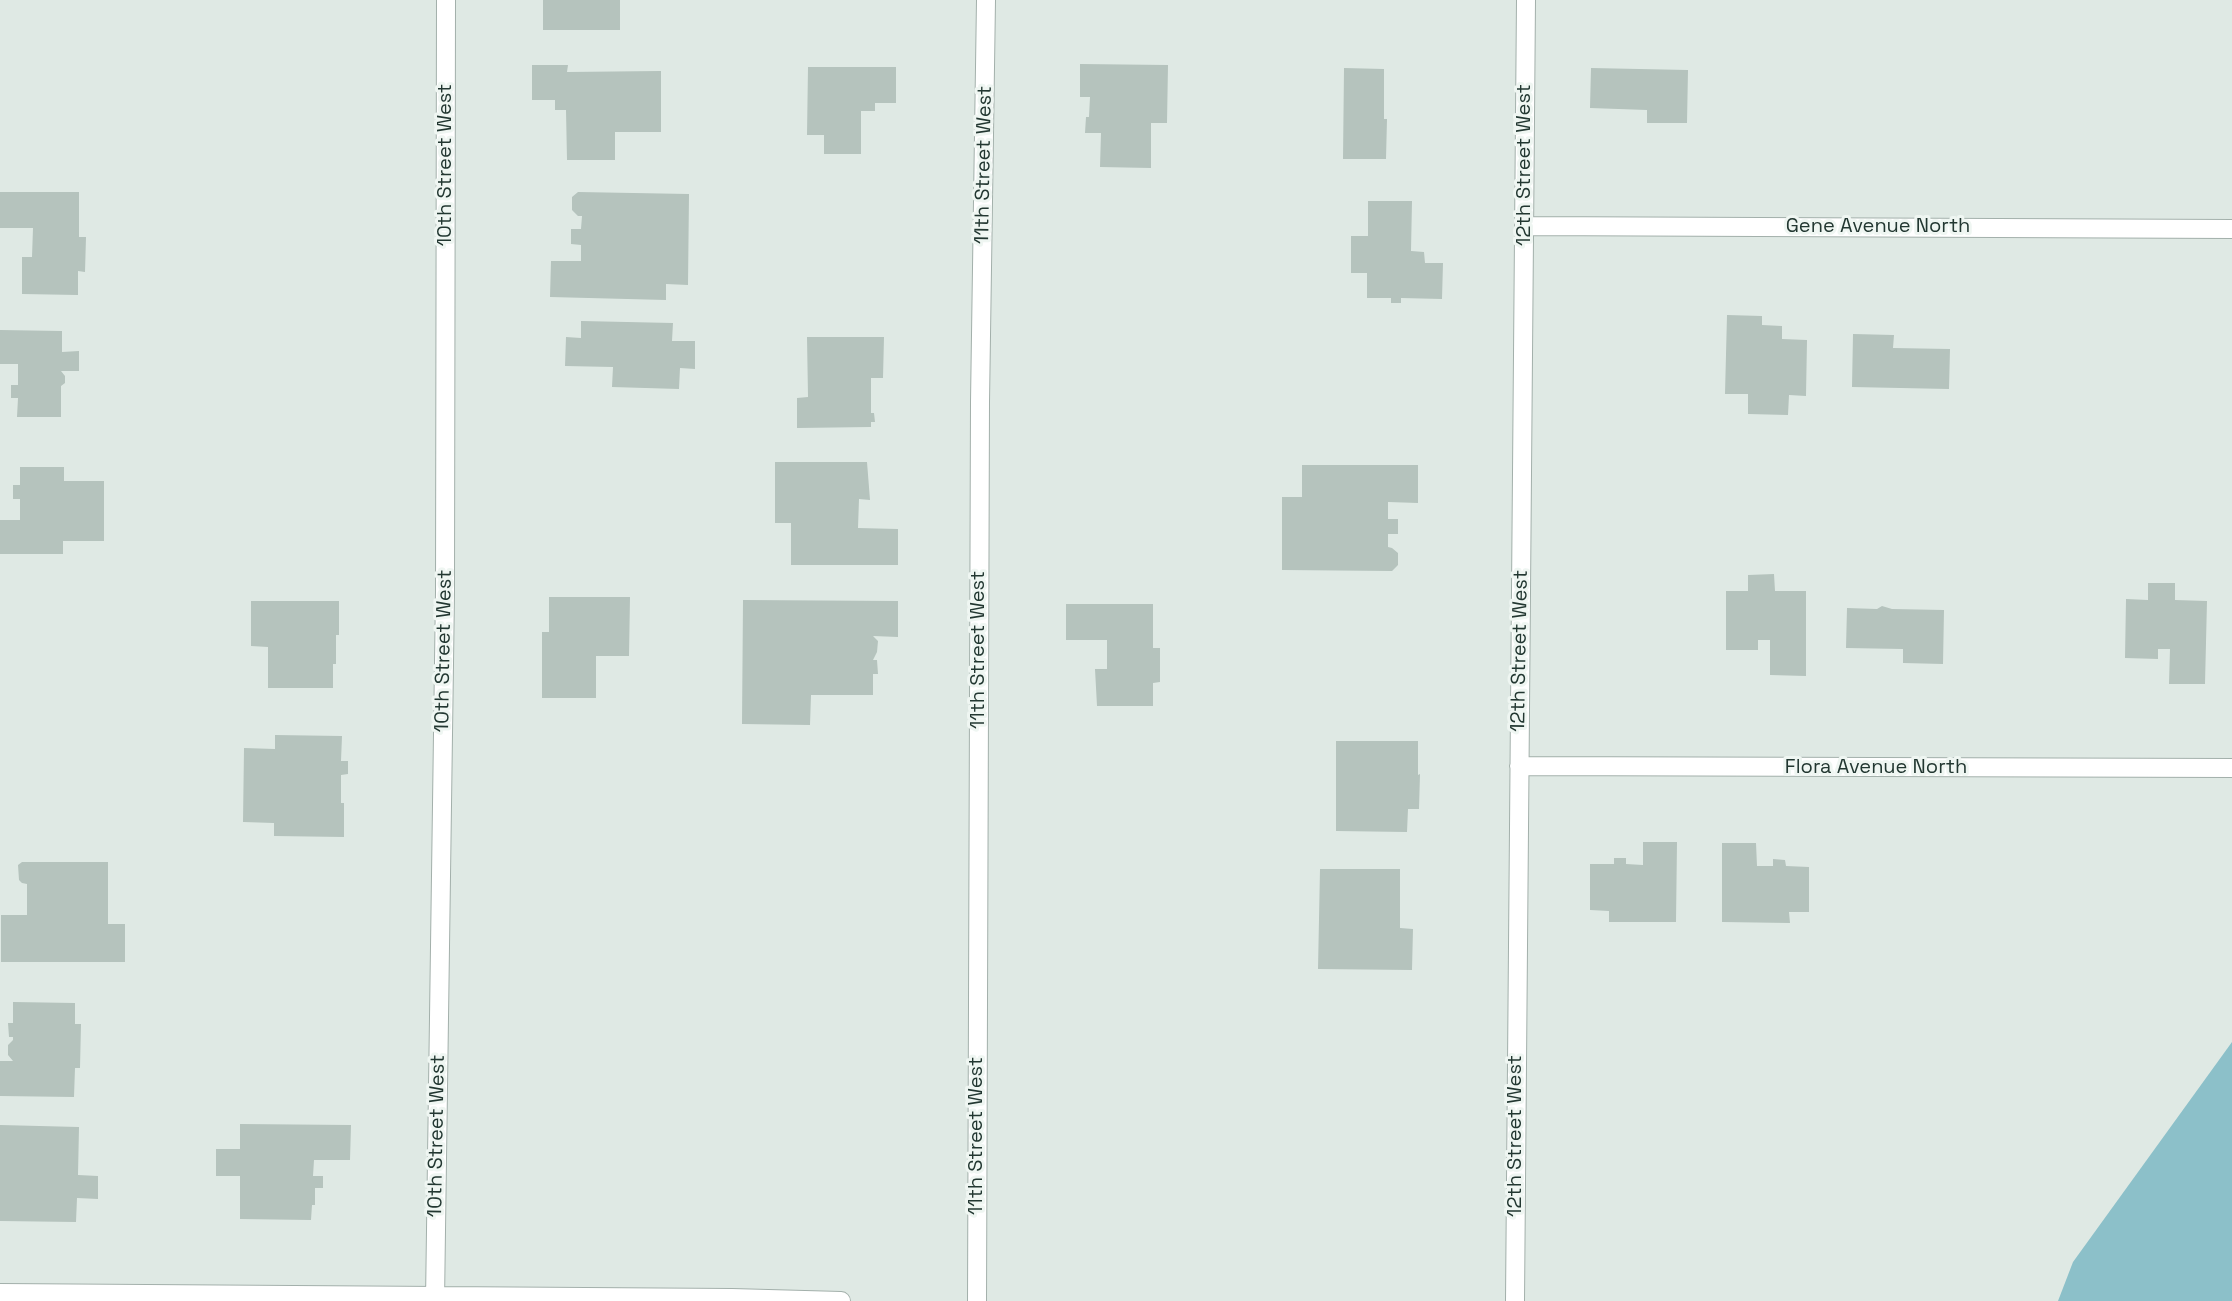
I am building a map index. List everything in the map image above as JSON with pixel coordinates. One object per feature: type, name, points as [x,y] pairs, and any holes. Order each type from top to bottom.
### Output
[{"type":"street","name":"10th Street West","points":[[435,1299],[445,592],[446,0]]},
{"type":"street","name":"11th Street West","points":[[977,1301],[980,414],[986,0]]},
{"type":"street","name":"12th Street West","points":[[1515,1301],[1526,0]]},
{"type":"street","name":"Gene Avenue North","points":[[1524,226],[2232,229]]},
{"type":"street","name":"Flora Avenue North","points":[[1519,766],[2232,768]]},
{"type":"street","points":[[0,1293],[435,1299],[841,1301]]},
{"type":"water","points":[[2232,1042],[2232,1301],[2058,1301],[2073,1262]]},
{"type":"building","points":[[543,0],[620,0],[620,30],[543,30]]},
{"type":"building","points":[[1080,64],[1168,65],[1167,123],[1151,123],[1151,168],[1100,167],[1101,133],[1085,133],[1090,97],[1080,97]]},
{"type":"building","points":[[532,65],[568,65],[567,72],[661,71],[661,132],[615,132],[615,160],[567,160],[566,110],[555,110],[555,100],[532,100]]},
{"type":"building","points":[[808,67],[896,67],[896,103],[875,103],[875,111],[861,111],[861,154],[824,154],[824,135],[807,135]]},
{"type":"building","points":[[1344,68],[1384,69],[1384,119],[1387,119],[1386,159],[1343,159]]},
{"type":"building","points":[[1591,68],[1688,70],[1687,123],[1647,123],[1647,110],[1590,108]]},
{"type":"building","points":[[0,192],[79,192],[79,237],[86,237],[85,272],[78,271],[78,295],[22,294],[22,257],[32,257],[33,228],[0,228]]},
{"type":"building","points":[[578,192],[689,194],[688,285],[666,284],[666,300],[550,297],[551,261],[581,261],[581,245],[571,244],[571,229],[581,229],[582,216],[578,216],[572,210],[572,197]]},
{"type":"building","points":[[1368,201],[1412,201],[1411,251],[1424,252],[1425,263],[1443,263],[1442,299],[1401,298],[1401,303],[1391,303],[1391,298],[1367,298],[1367,273],[1351,273],[1351,236],[1368,236]]},
{"type":"building","points":[[1727,315],[1762,316],[1762,325],[1782,326],[1782,339],[1807,340],[1806,396],[1789,395],[1788,415],[1748,414],[1748,394],[1725,394]]},
{"type":"building","points":[[581,321],[673,323],[672,341],[695,341],[695,369],[680,368],[679,389],[612,387],[613,367],[565,366],[566,337],[581,338]]},
{"type":"building","points":[[0,330],[62,331],[62,352],[79,351],[79,371],[61,371],[65,376],[65,383],[61,386],[61,417],[17,417],[18,398],[11,398],[11,385],[18,385],[18,364],[0,364]]},
{"type":"building","points":[[1853,334],[1894,335],[1893,348],[1950,349],[1949,389],[1852,387]]},
{"type":"building","points":[[807,337],[884,337],[883,378],[871,378],[871,413],[874,413],[875,422],[871,422],[871,427],[797,428],[797,398],[808,397]]},
{"type":"building","points":[[775,462],[867,462],[870,500],[859,499],[858,528],[898,529],[898,565],[791,565],[791,523],[775,523]]},
{"type":"building","points":[[1302,465],[1418,465],[1418,503],[1388,502],[1388,519],[1398,519],[1398,534],[1388,534],[1388,547],[1398,553],[1398,565],[1392,571],[1282,570],[1282,497],[1302,497]]},
{"type":"building","points":[[20,467],[64,467],[64,481],[104,481],[104,541],[63,541],[63,554],[0,554],[0,520],[20,520],[20,499],[13,499],[13,485],[20,485]]},
{"type":"building","points":[[1774,574],[1775,591],[1806,591],[1806,676],[1770,675],[1770,640],[1758,640],[1758,650],[1726,650],[1726,591],[1748,591],[1748,575]]},
{"type":"building","points":[[2148,583],[2175,583],[2175,600],[2207,601],[2205,684],[2169,684],[2170,649],[2158,649],[2158,659],[2125,658],[2126,599],[2148,600]]},
{"type":"building","points":[[549,597],[630,597],[629,656],[596,656],[596,698],[542,698],[542,632],[549,632]]},
{"type":"building","points":[[743,600],[898,601],[898,637],[873,636],[878,641],[877,652],[873,660],[877,660],[878,674],[873,674],[873,695],[811,695],[810,725],[742,724]]},
{"type":"building","points":[[251,601],[339,601],[339,635],[336,635],[333,688],[268,688],[268,647],[251,646]]},
{"type":"building","points":[[1066,604],[1153,604],[1153,648],[1160,648],[1160,682],[1153,683],[1153,706],[1097,706],[1095,669],[1107,669],[1107,640],[1066,640]]},
{"type":"building","points":[[1882,606],[1892,609],[1944,610],[1943,664],[1903,663],[1903,649],[1846,648],[1847,608],[1877,609]]},
{"type":"building","points":[[275,735],[342,736],[341,761],[348,761],[348,774],[341,775],[344,837],[274,836],[274,823],[243,822],[244,748],[275,749]]},
{"type":"building","points":[[1336,741],[1418,741],[1419,809],[1408,809],[1407,832],[1336,831]]},
{"type":"building","points":[[1643,842],[1677,842],[1676,922],[1609,922],[1609,911],[1590,910],[1590,864],[1614,864],[1614,858],[1626,858],[1626,864],[1643,865]]},
{"type":"building","points":[[1722,843],[1756,843],[1757,866],[1773,866],[1773,859],[1785,860],[1786,866],[1809,867],[1809,912],[1789,912],[1790,923],[1722,922]]},
{"type":"building","points":[[22,862],[108,862],[108,924],[125,924],[125,962],[1,962],[1,915],[27,915],[27,884],[19,880],[18,865]]},
{"type":"building","points":[[1320,869],[1400,869],[1400,928],[1413,929],[1412,970],[1318,969]]},
{"type":"building","points":[[13,1002],[75,1003],[75,1024],[81,1024],[80,1068],[75,1068],[74,1097],[0,1096],[0,1061],[13,1061],[8,1055],[8,1045],[13,1037],[9,1037],[8,1023],[13,1023]]},
{"type":"building","points":[[240,1124],[351,1125],[350,1160],[314,1160],[313,1176],[323,1176],[323,1188],[315,1188],[315,1205],[312,1205],[311,1220],[240,1219],[240,1176],[216,1176],[216,1149],[240,1149]]},
{"type":"building","points":[[0,1125],[79,1127],[78,1175],[98,1176],[98,1199],[77,1198],[76,1222],[0,1221]]}]
